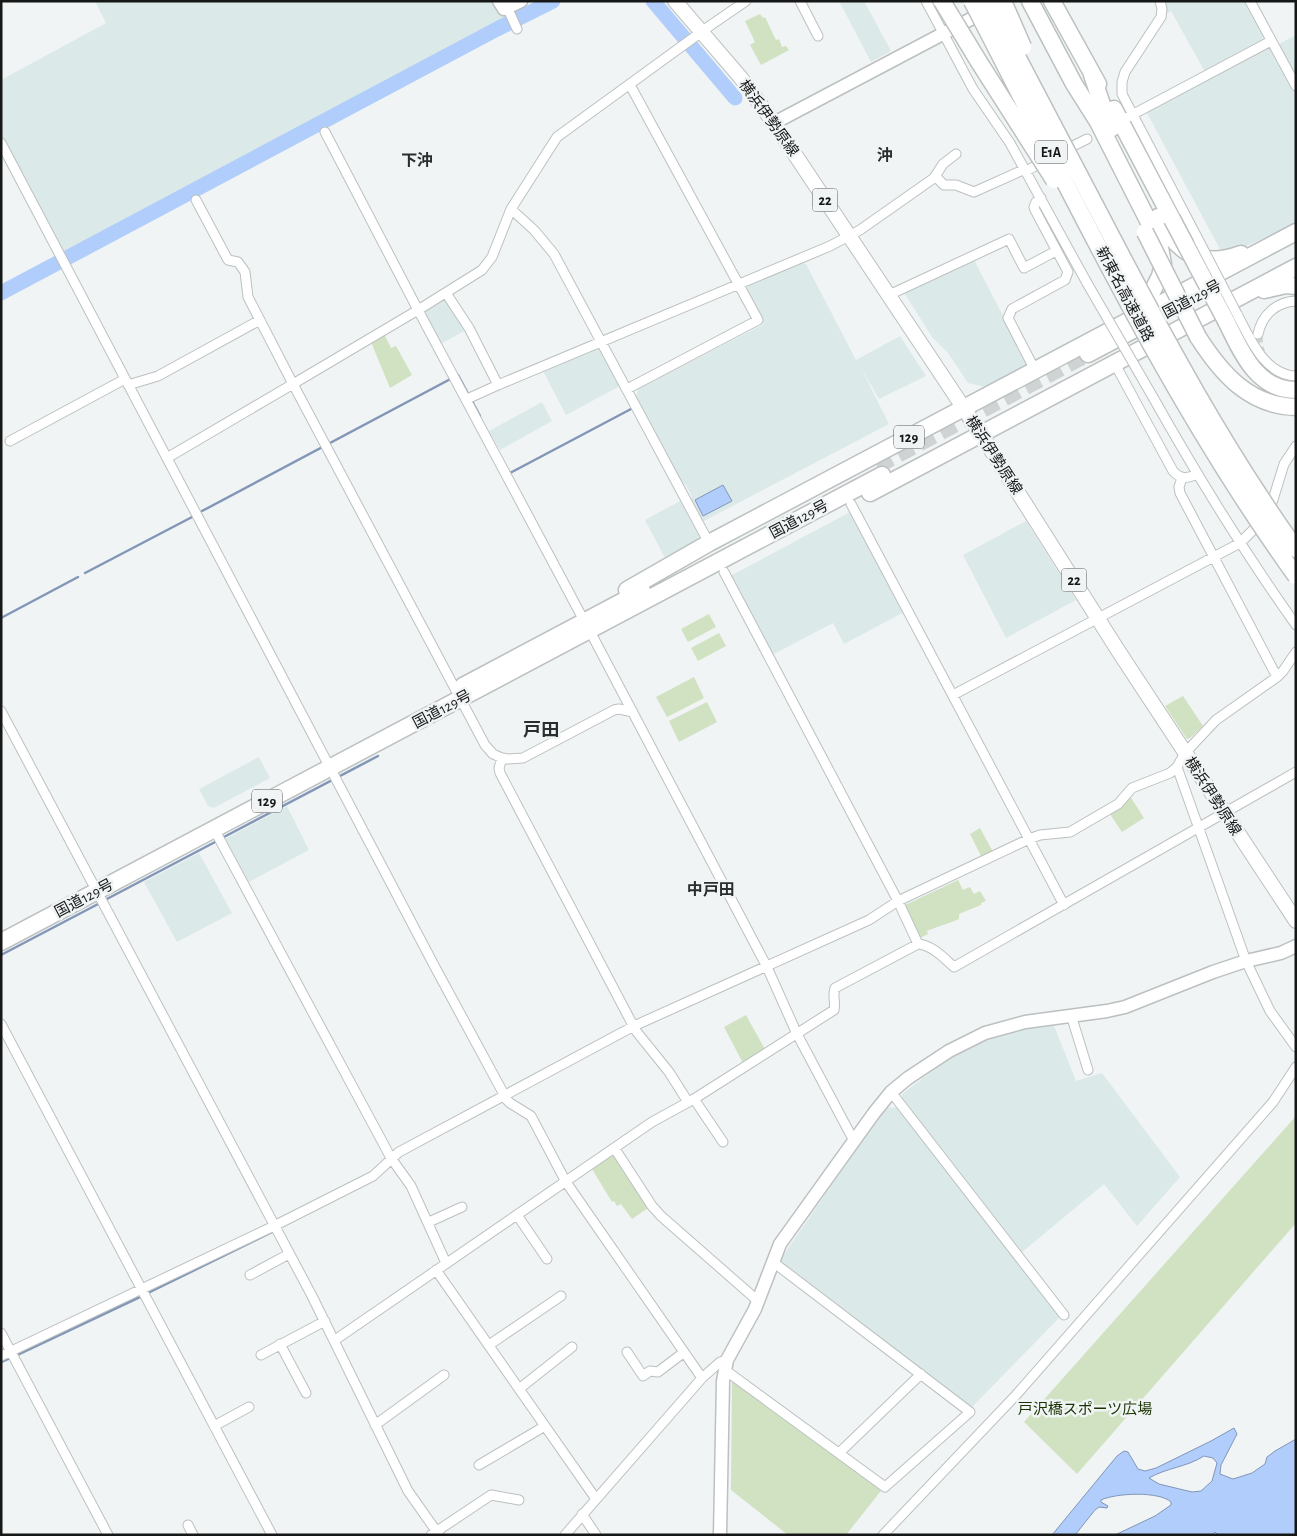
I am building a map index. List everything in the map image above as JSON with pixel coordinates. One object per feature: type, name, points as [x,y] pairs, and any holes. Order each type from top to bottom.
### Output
[{"type":"highway","points":[[942,1],[1046,167],[1136,300]]},
{"type":"highway","name":"新東名高速道路","points":[[972,1],[1136,300],[1228,448],[1296,549]]},
{"type":"highway","name":"新東名高速道路","points":[[988,1],[1136,300],[1216,456],[1248,507],[1296,576]]},
{"type":"highway","points":[[1003,1],[1042,90],[1110,223],[1136,300]]},
{"type":"highway","points":[[1030,1],[1074,84],[1098,122],[1160,242],[1163,264],[1160,276],[1150,296],[1140,306],[1100,335]]},
{"type":"highway","points":[[1052,1],[1092,75],[1116,112],[1172,219],[1228,314],[1244,357],[1254,371],[1265,381],[1279,388],[1296,390]]},
{"type":"highway","points":[[1092,75],[1106,116],[1162,225],[1179,247],[1198,258],[1213,260],[1229,258],[1296,231]]},
{"type":"highway","points":[[1074,84],[1090,124],[1198,337],[1213,360],[1240,388],[1269,403],[1284,407],[1296,407]]},
{"type":"highway","name":"129","points":[[530,656],[582,615],[709,544],[1296,231]]},
{"type":"highway","name":"国道129号","points":[[1296,244],[1090,359],[1296,256]]},
{"type":"highway","name":"129","points":[[530,656],[593,637],[724,572],[1116,364],[1228,314],[1296,267]]},
{"type":"highway","points":[[1228,314],[1268,288],[1286,285],[1296,286]]},
{"type":"highway","name":"国道129号","points":[[1,942],[218,836],[333,771],[458,695],[879,471]]},
{"type":"highway","name":"国道129号","points":[[1,930],[98,895],[333,771]]},
{"type":"main road","name":"横浜伊勢原線","points":[[674,1],[692,39],[745,83],[774,123],[981,434],[1119,652],[1296,922]]},
{"type":"street","points":[[516,28],[506,8],[521,1]]},
{"type":"street","points":[[167,458],[418,310],[482,270],[492,257],[511,209],[556,137],[746,1]]},
{"type":"street","points":[[800,1],[818,36]]},
{"type":"street","points":[[926,1],[972,89],[1010,143],[1087,283],[1197,474],[1240,543],[1296,625]]},
{"type":"street","points":[[774,123],[1003,1]]},
{"type":"street","points":[[1160,1],[1162,8],[1161,17],[1123,76],[1122,94],[1130,116],[1199,241],[1228,314],[1268,364],[1283,374],[1296,376]]},
{"type":"street","points":[[1250,1],[1296,86]]},
{"type":"street","points":[[1130,116],[1271,41]]},
{"type":"street","points":[[627,389],[758,320],[630,85]]},
{"type":"street","points":[[325,132],[418,310],[455,377],[469,398],[582,615]]},
{"type":"street","points":[[935,176],[944,185],[956,185],[974,192],[1023,170],[1026,171],[1087,138]]},
{"type":"street","points":[[1,143],[436,969],[505,1096],[510,1103],[531,1116],[566,1182],[702,1378]]},
{"type":"street","points":[[469,398],[849,236],[935,176],[943,164],[956,154]]},
{"type":"street","points":[[1035,370],[1008,318],[1009,313],[1012,309],[1065,280],[1068,272],[1034,207],[1041,198]]},
{"type":"street","points":[[196,200],[228,260],[238,262],[242,267],[246,277],[248,297],[485,745],[493,754],[502,758],[508,760],[523,758],[614,710],[619,709],[632,712]]},
{"type":"street","points":[[511,209],[534,230],[554,254],[709,544]]},
{"type":"street","points":[[889,295],[1009,239],[1024,268],[1056,251]]},
{"type":"street","points":[[446,293],[469,328],[498,385]]},
{"type":"street","points":[[1258,334],[1262,323],[1270,311],[1282,304],[1296,301]]},
{"type":"street","points":[[10,441],[127,382],[158,376],[260,320]]},
{"type":"street","points":[[1116,364],[1173,471],[1182,478],[1188,478],[1197,474]]},
{"type":"street","points":[[953,695],[1240,543],[1264,519],[1272,503],[1284,464],[1296,446]]},
{"type":"street","points":[[1182,478],[1179,488],[1180,493],[1277,677]]},
{"type":"street","points":[[851,504],[1064,905]]},
{"type":"street","points":[[724,572],[898,901],[918,944]]},
{"type":"street","points":[[593,637],[766,967],[797,1034],[854,1141]]},
{"type":"street","points":[[1,1356],[274,1226],[373,1176],[399,1152],[634,1026],[869,920],[898,901],[1030,839],[1040,835],[1070,832],[1118,804],[1132,788],[1164,776],[1177,767],[1185,753],[1216,720],[1277,677],[1296,652]]},
{"type":"street","points":[[1,711],[335,1340],[408,1491],[436,1534],[492,1495],[519,1500]]},
{"type":"street","points":[[502,758],[499,768],[500,773],[634,1026],[723,1142]]},
{"type":"street","points":[[1177,767],[1246,961],[1270,1011],[1296,1047]]},
{"type":"street","points":[[335,1340],[652,1122],[691,1101],[834,1010],[835,1006],[832,996],[835,988],[918,944],[936,951],[954,966],[1296,772]]},
{"type":"street","points":[[218,836],[391,1158],[411,1186],[446,1262]]},
{"type":"street","points":[[720,1535],[722,1381],[726,1365],[758,1301],[780,1244],[891,1092],[908,1078],[949,1051],[985,1033],[1025,1022],[1125,1007],[1213,972],[1296,946]]},
{"type":"street","points":[[1071,1015],[1082,1059],[1088,1070]]},
{"type":"street","points":[[1,1024],[272,1535]]},
{"type":"street","points":[[883,1535],[1016,1396],[1273,1102],[1296,1068]]},
{"type":"street","points":[[891,1092],[1064,1315]]},
{"type":"street","points":[[614,1149],[652,1206],[661,1216],[758,1301]]},
{"type":"street","points":[[429,1222],[462,1207]]},
{"type":"street","points":[[517,1215],[546,1254]]},
{"type":"street","points":[[250,1275],[262,1264],[289,1254]]},
{"type":"street","points":[[565,1535],[702,1378],[720,1362],[885,1487],[970,1412],[773,1262]]},
{"type":"street","points":[[436,1270],[596,1499]]},
{"type":"street","points":[[489,1345],[554,1297]]},
{"type":"street","points":[[261,1355],[324,1321]]},
{"type":"street","points":[[1,1333],[108,1535]]},
{"type":"street","points":[[280,1344],[306,1387]]},
{"type":"street","points":[[519,1389],[572,1348]]},
{"type":"street","points":[[627,1352],[640,1378],[650,1371],[658,1372],[684,1353]]},
{"type":"street","points":[[839,1453],[921,1374]]},
{"type":"street","points":[[375,1425],[444,1375]]},
{"type":"street","points":[[214,1426],[243,1407]]},
{"type":"street","points":[[479,1464],[545,1426]]},
{"type":"street","points":[[582,1514],[596,1535]]},
{"type":"street","points":[[188,1525],[193,1535]]},
{"type":"shaded area","points":[[95,1],[495,1],[507,14],[514,28],[69,265],[1,137],[1,80],[106,23]]},
{"type":"shaded area","points":[[839,1],[864,1],[891,51],[871,62]]},
{"type":"shaded area","points":[[1164,1],[1247,1],[1265,36],[1263,40],[1205,72],[1171,11],[1166,14]]},
{"type":"shaded area","points":[[1296,35],[1296,75],[1279,44]]},
{"type":"shaded area","points":[[1267,45],[1271,47],[1296,94],[1296,224],[1235,251],[1222,253],[1147,113],[1147,109]]},
{"type":"shaded area","points":[[973,258],[1028,364],[986,387],[968,383],[948,353],[932,337],[903,291]]},
{"type":"shaded area","points":[[802,263],[806,264],[856,360],[900,336],[926,376],[879,399],[860,366],[889,424],[702,522],[691,501],[692,497],[686,485],[681,483],[636,397],[638,389],[764,324],[747,290],[748,286]]},
{"type":"shaded area","points":[[446,296],[466,330],[439,345],[421,312]]},
{"type":"shaded area","points":[[599,347],[620,386],[566,415],[543,371]]},
{"type":"shaded area","points":[[542,402],[552,421],[500,450],[489,431]]},
{"type":"shaded area","points":[[680,501],[699,536],[698,539],[665,558],[645,520]]},
{"type":"shaded area","points":[[850,512],[854,513],[906,611],[844,644],[833,623],[772,655],[731,578],[732,575]]},
{"type":"shaded area","points":[[1026,521],[1076,600],[1006,638],[963,555]]},
{"type":"shaded area","points":[[259,757],[270,778],[214,808],[208,806],[199,789]]},
{"type":"shaded area","points":[[287,806],[309,850],[247,883],[225,839]]},
{"type":"shaded area","points":[[199,853],[232,913],[177,942],[144,882]]},
{"type":"shaded area","points":[[1053,1023],[1076,1081],[1102,1073],[1180,1177],[1137,1226],[1104,1184],[1021,1253],[902,1100],[902,1094],[955,1054],[1004,1032]]},
{"type":"shaded area","points":[[899,1107],[1060,1317],[971,1408],[782,1263],[782,1257],[885,1108]]},
{"type":"green space","points":[[760,14],[763,18],[765,17],[776,40],[779,39],[782,47],[786,46],[789,50],[761,65],[750,45],[755,42],[745,21]]},
{"type":"green space","points":[[384,334],[391,348],[396,346],[412,375],[390,388],[371,342]]},
{"type":"green space","points":[[709,614],[716,627],[688,642],[681,629]]},
{"type":"green space","points":[[719,633],[726,646],[698,661],[691,648]]},
{"type":"green space","points":[[694,677],[704,698],[667,717],[656,697]]},
{"type":"green space","points":[[1183,696],[1203,726],[1187,739],[1165,706]]},
{"type":"green space","points":[[707,702],[717,722],[679,742],[669,721]]},
{"type":"green space","points":[[1130,796],[1144,818],[1122,832],[1110,814],[1122,807]]},
{"type":"green space","points":[[980,828],[993,852],[982,858],[970,834]]},
{"type":"green space","points":[[958,880],[963,890],[970,887],[974,894],[980,891],[986,901],[959,914],[959,919],[927,931],[928,934],[918,939],[903,906]]},
{"type":"green space","points":[[746,1015],[766,1051],[744,1065],[724,1027]]},
{"type":"green space","name":"戸沢橋スポーツ広場","points":[[1296,1116],[1296,1223],[1077,1474],[1024,1422]]},
{"type":"green space","points":[[613,1154],[648,1208],[632,1219],[621,1204],[617,1206],[614,1201],[612,1202],[592,1169]]},
{"type":"green space","points":[[735,1379],[884,1487],[846,1535],[788,1535],[731,1490],[732,1382]]},
{"type":"water","points":[[723,485],[732,501],[703,516],[695,500]]},
{"type":"water","points":[[1234,1428],[1237,1434],[1221,1465],[1220,1474],[1233,1479],[1252,1473],[1265,1464],[1267,1457],[1296,1439],[1296,1535],[1218,1535],[1215,1532],[1212,1535],[1115,1535],[1155,1516],[1171,1505],[1171,1502],[1165,1498],[1137,1494],[1101,1500],[1101,1502],[1108,1506],[1107,1508],[1099,1507],[1095,1510],[1075,1535],[1052,1535],[1117,1456],[1124,1451],[1128,1452],[1138,1469],[1145,1471],[1156,1468]],"holes":[[[1204,1456],[1213,1458],[1217,1463],[1212,1481],[1201,1491],[1192,1492],[1159,1484],[1149,1478],[1191,1463]]]},
{"type":"waterway","points":[[1,293],[553,1]]},
{"type":"waterway","points":[[653,1],[735,98]]},
{"type":"waterway","points":[[202,511],[458,375],[480,416]]},
{"type":"waterway","points":[[509,472],[631,409]]},
{"type":"waterway","points":[[85,573],[194,516]]},
{"type":"waterway","points":[[1,618],[78,577]]},
{"type":"waterway","points":[[222,838],[378,756]]},
{"type":"waterway","points":[[105,900],[217,841]]},
{"type":"waterway","points":[[1,955],[100,903]]},
{"type":"waterway","points":[[148,1293],[274,1231]]},
{"type":"waterway","points":[[17,1355],[142,1296]]},
{"type":"waterway","points":[[1,1362],[10,1358]]},
{"type":"tunnel","points":[[1258,334],[1262,358],[1274,380]]},
{"type":"tunnel","points":[[877,466],[1088,354]]},
{"type":"district","name":"沖","points":[[885,155]]},
{"type":"district","name":"下沖","points":[[417,160]]},
{"type":"district","name":"戸田","points":[[541,730]]},
{"type":"district","name":"中戸田","points":[[711,889]]}]
